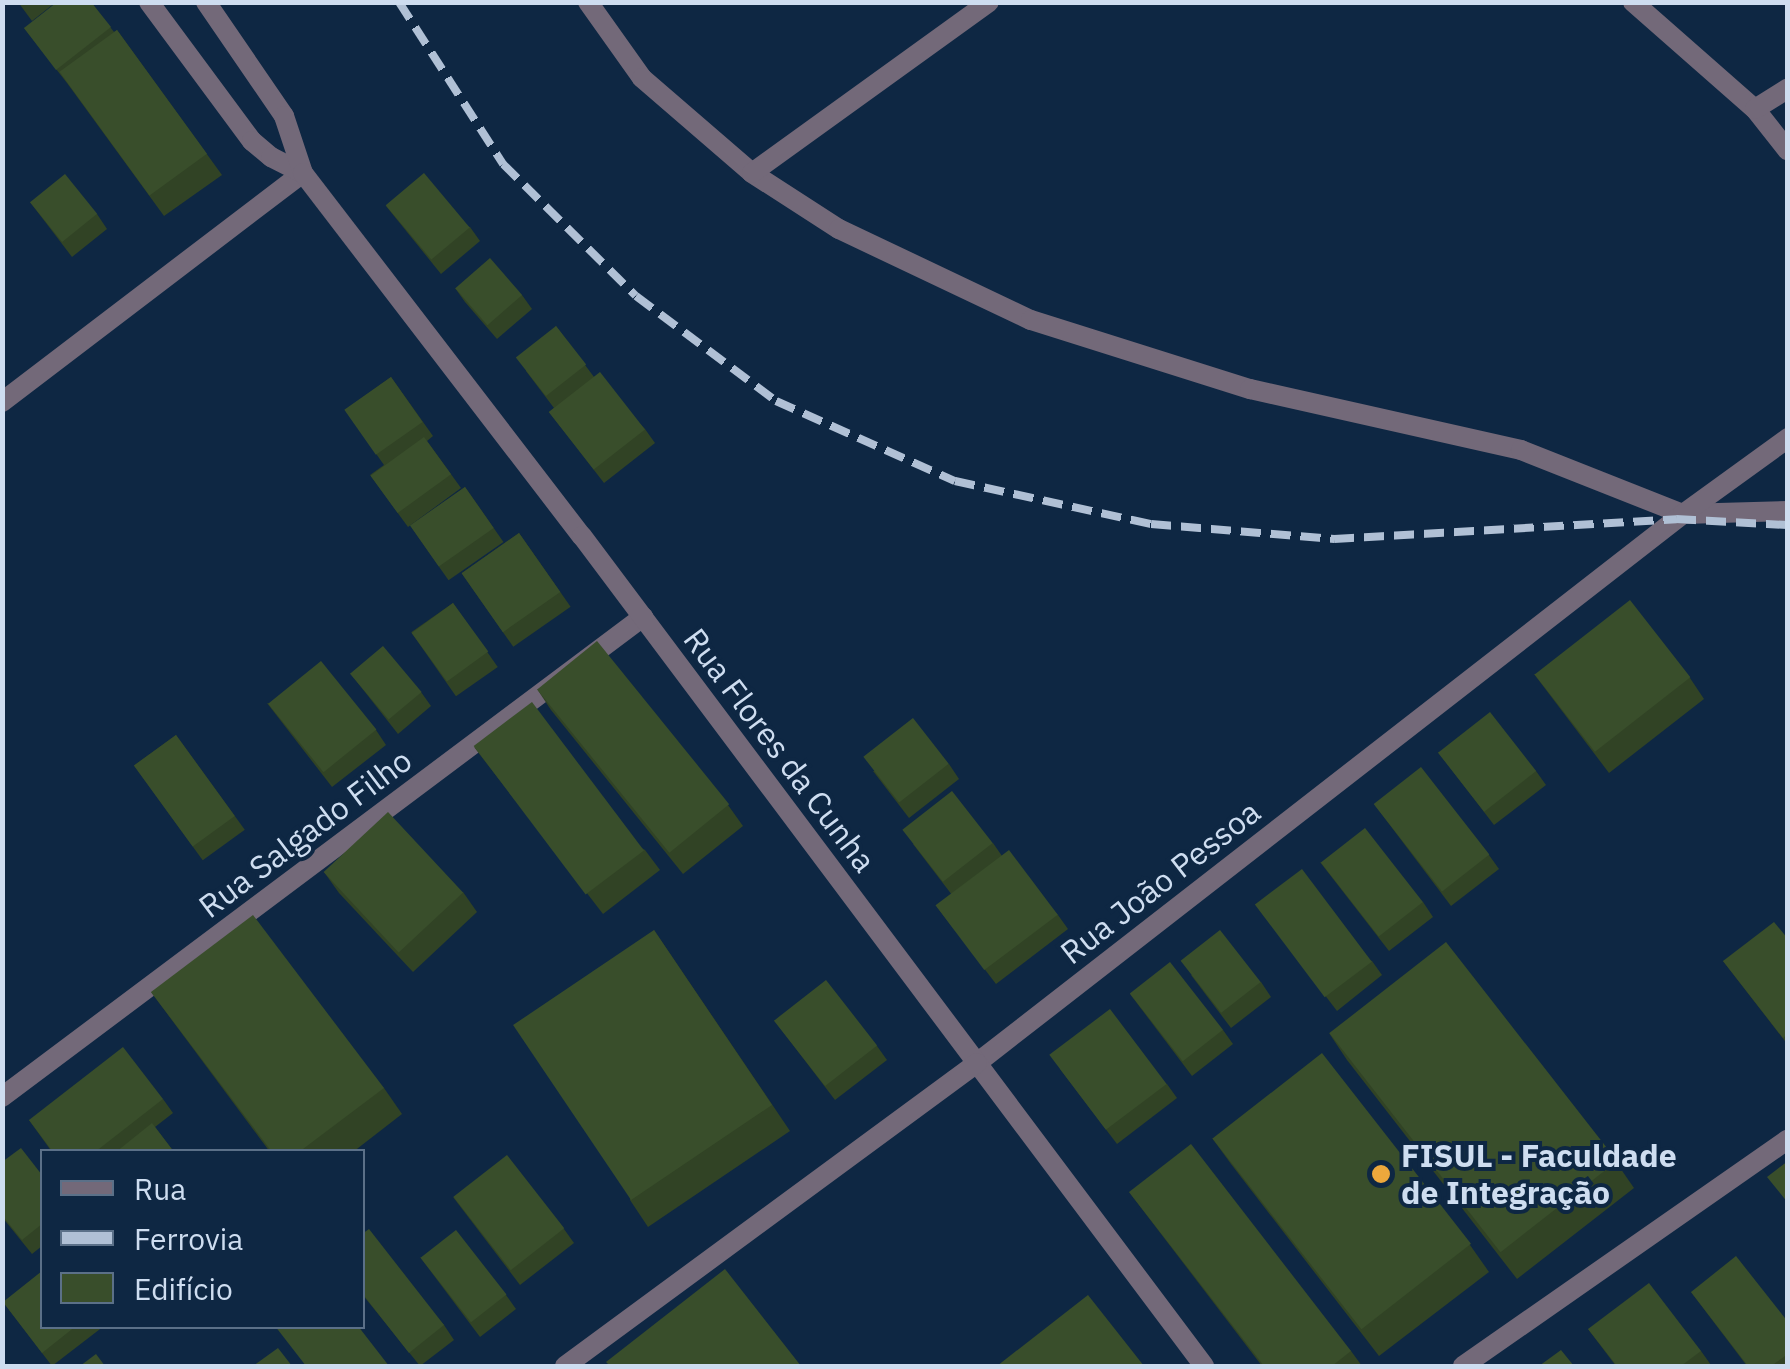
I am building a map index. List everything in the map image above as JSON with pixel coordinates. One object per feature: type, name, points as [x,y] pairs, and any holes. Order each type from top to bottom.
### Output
[{"type":"street","name":"Rua Flores da Cunha","points":[[149,2],[252,141],[271,158],[303,173]]},
{"type":"street","name":"Rua Flores da Cunha","points":[[206,2],[284,116],[303,173],[1204,1366]]},
{"type":"street","points":[[588,2],[642,78],[752,173],[839,229],[1031,320],[1250,390],[1522,450],[1683,514],[1788,510]]},
{"type":"street","points":[[752,173],[989,2]]},
{"type":"street","points":[[1632,2],[1755,109],[1788,151]]},
{"type":"street","points":[[1755,109],[1788,88]]},
{"type":"street","points":[[2,402],[303,173]]},
{"type":"street","name":"Rua João Pessoa","points":[[565,1366],[977,1063],[1683,514],[1788,438]]},
{"type":"street","name":"Rua Salgado Filho","points":[[2,1097],[642,617]]},
{"type":"street","points":[[1463,1366],[1788,1138]]},
{"type":"building","points":[[57,2],[91,2],[111,27],[56,70],[24,28]]},
{"type":"building","points":[[117,30],[207,154],[149,196],[60,72]]},
{"type":"building","points":[[424,173],[470,227],[431,260],[386,205]]},
{"type":"building","points":[[65,174],[97,214],[62,242],[30,202]]},
{"type":"building","points":[[490,258],[522,295],[487,325],[455,288]]},
{"type":"building","points":[[556,326],[586,365],[546,396],[516,357]]},
{"type":"building","points":[[600,372],[645,430],[594,470],[549,412]]},
{"type":"building","points":[[391,377],[423,422],[376,455],[344,410]]},
{"type":"building","points":[[424,437],[451,474],[398,513],[371,476]]},
{"type":"building","points":[[465,487],[494,528],[439,566],[410,525]]},
{"type":"building","points":[[519,533],[560,592],[503,632],[462,573]]},
{"type":"building","points":[[1630,600],[1690,677],[1595,752],[1535,674]]},
{"type":"building","points":[[453,603],[488,652],[447,682],[412,633]]},
{"type":"building","points":[[597,641],[729,804],[669,853],[537,689]]},
{"type":"building","points":[[383,646],[422,692],[389,720],[350,674]]},
{"type":"building","points":[[321,661],[376,729],[324,772],[268,704]]},
{"type":"building","points":[[532,702],[644,851],[586,894],[474,746]]},
{"type":"building","points":[[1490,712],[1536,771],[1484,812],[1438,753]]},
{"type":"building","points":[[913,718],[949,764],[899,802],[863,757]]},
{"type":"building","points":[[176,735],[235,816],[193,846],[134,766]]},
{"type":"building","points":[[1421,767],[1489,854],[1442,891],[1374,804]]},
{"type":"building","points":[[952,791],[993,843],[943,882],[902,830]]},
{"type":"building","points":[[388,812],[463,892],[399,952],[324,872]]},
{"type":"building","points":[[1365,828],[1423,902],[1379,937],[1321,862]]},
{"type":"building","points":[[1009,850],[1058,915],[984,970],[936,905]]},
{"type":"building","points":[[1302,869],[1372,962],[1325,997],[1255,905]]},
{"type":"building","points":[[253,915],[384,1088],[303,1149],[270,1149],[151,992]]},
{"type":"building","points":[[1774,922],[1788,939],[1788,1034],[1783,1038],[1723,961]]},
{"type":"building","points":[[654,930],[772,1105],[631,1200],[513,1025]]},
{"type":"building","points":[[1220,930],[1261,982],[1221,1013],[1181,961]]},
{"type":"building","points":[[1446,942],[1617,1161],[1501,1252],[1329,1033]]},
{"type":"building","points":[[1170,962],[1223,1030],[1183,1061],[1130,993]]},
{"type":"building","points":[[826,980],[877,1045],[825,1086],[774,1021]]},
{"type":"building","points":[[1110,1009],[1167,1084],[1106,1130],[1049,1055]]},
{"type":"building","points":[[123,1047],[163,1099],[99,1149],[51,1149],[29,1120]]},
{"type":"building","points":[[1322,1053],[1471,1244],[1361,1329],[1212,1139]]},
{"type":"building","points":[[152,1123],[172,1149],[120,1149]]},
{"type":"building","points":[[1191,1144],[1351,1351],[1332,1366],[1264,1366],[1129,1192]]},
{"type":"building","points":[[21,1148],[40,1172],[40,1226],[22,1240],[2,1215],[2,1162]]},
{"type":"building","points":[[507,1155],[564,1228],[511,1270],[453,1197]]},
{"type":"building","points":[[1788,1161],[1788,1203],[1767,1177]]},
{"type":"building","points":[[369,1229],[444,1325],[409,1353],[365,1297],[365,1232]]},
{"type":"building","points":[[456,1230],[506,1295],[471,1322],[421,1258]]},
{"type":"building","points":[[1736,1256],[1788,1322],[1788,1354],[1771,1366],[1748,1366],[1691,1292]]},
{"type":"building","points":[[725,1269],[801,1366],[610,1366],[606,1362]]},
{"type":"building","points":[[40,1273],[40,1329],[72,1329],[42,1353],[3,1302]]},
{"type":"building","points":[[1649,1283],[1701,1351],[1681,1366],[1617,1366],[1588,1329]]},
{"type":"building","points":[[1088,1295],[1144,1366],[997,1366]]},
{"type":"building","points":[[277,1329],[360,1329],[389,1366],[306,1366]]},
{"type":"building","points":[[278,1348],[292,1366],[253,1366]]},
{"type":"building","points":[[1561,1350],[1574,1366],[1539,1366]]},
{"type":"building","points":[[96,1354],[105,1366],[80,1366]]},
{"type":"railway","points":[[399,2],[503,164],[636,296],[776,401],[955,481],[1151,524],[1334,539],[1676,519],[1788,525]]},
{"type":"place","name":"FISUL - Faculdade de Integração","points":[[1381,1174]]}]
